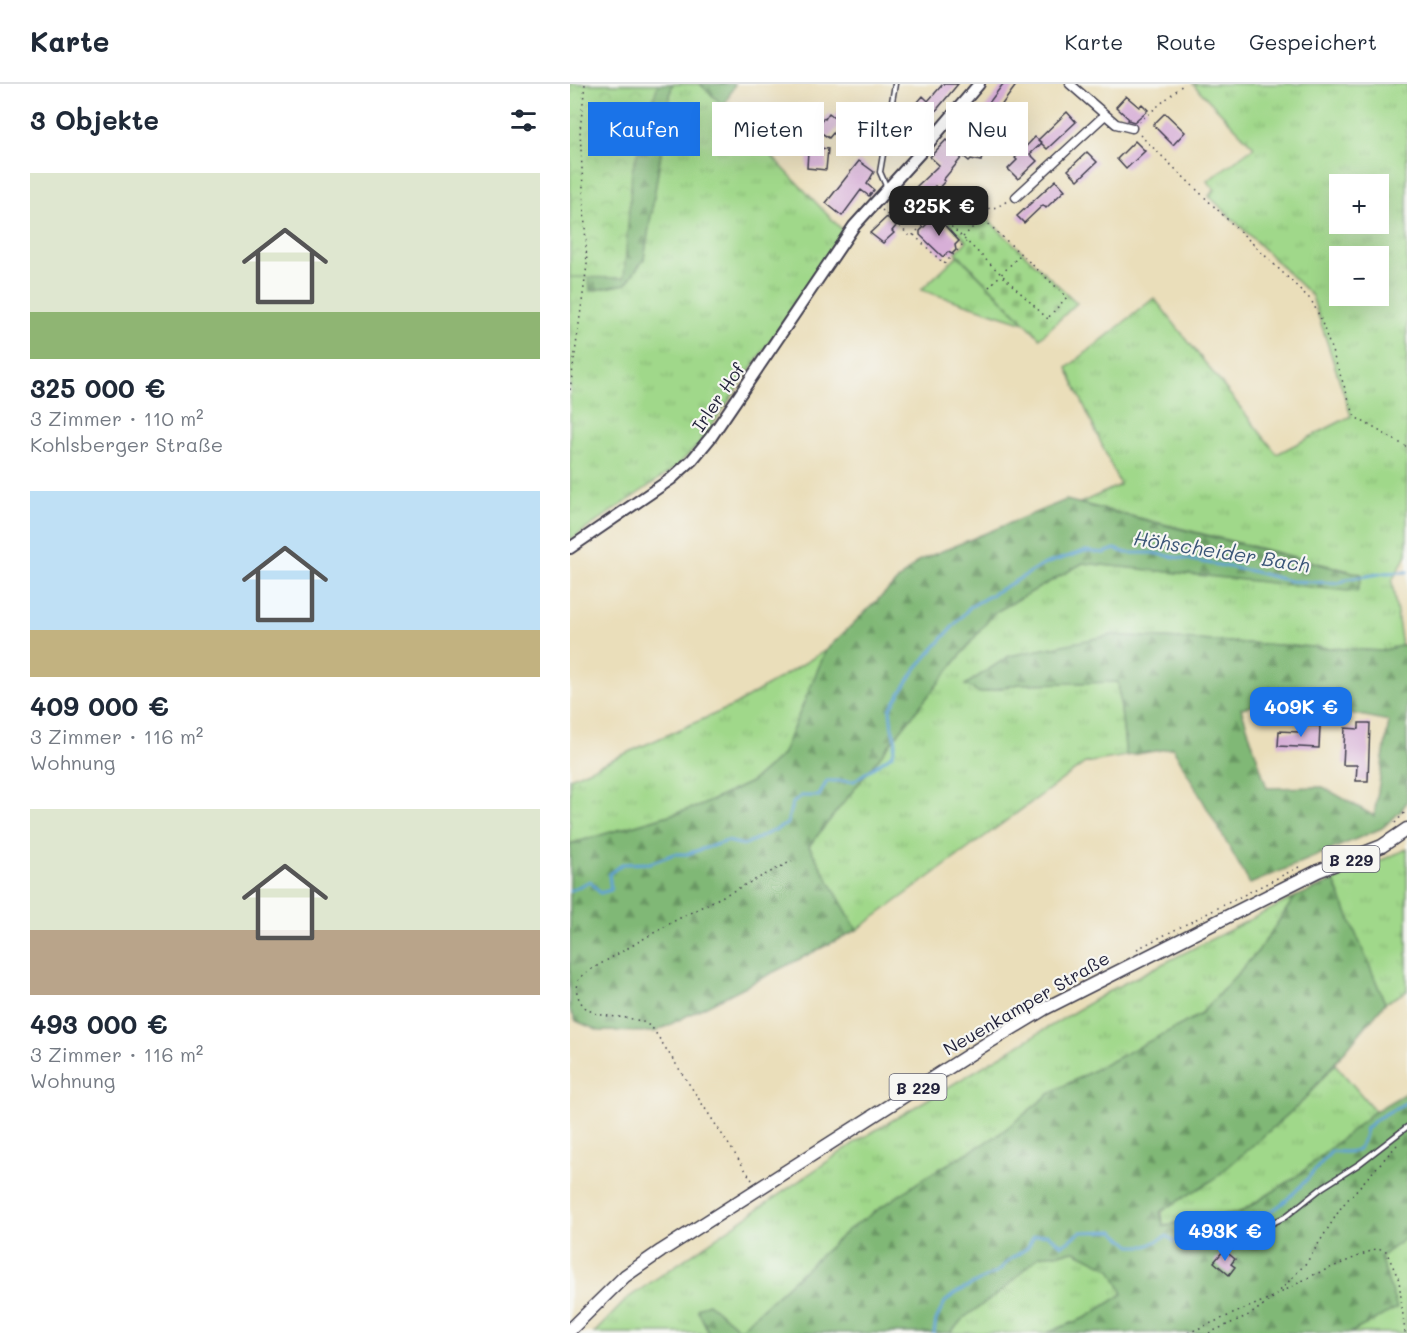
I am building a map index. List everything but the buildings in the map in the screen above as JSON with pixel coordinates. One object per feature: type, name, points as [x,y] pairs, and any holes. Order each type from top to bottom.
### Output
[{"type":"main road","name":"Neuenkamper Straße","points":[[570,1330],[626,1276],[661,1251],[986,1044],[1044,1010],[1284,888],[1382,846],[1407,829]]},
{"type":"street","name":"Irler Hof","points":[[570,548],[671,479],[692,460],[711,436],[854,226],[979,84]]},
{"type":"street","points":[[1070,84],[1116,124],[1132,128]]},
{"type":"street","points":[[1016,197],[1105,115]]},
{"type":"lane","points":[[888,188],[880,172],[895,84]]},
{"type":"lane","points":[[1229,1244],[1285,1217],[1407,1126]]},
{"type":"path","points":[[570,390],[587,265],[580,130],[585,84]]},
{"type":"path","points":[[1184,84],[1132,128],[1311,300],[1320,317],[1355,417],[1407,447]]},
{"type":"path","points":[[888,188],[925,223]]},
{"type":"path","points":[[959,189],[978,207],[987,209],[998,207],[1016,197]]},
{"type":"path","points":[[888,215],[913,190]]},
{"type":"path","points":[[874,204],[910,237],[936,212],[1051,322]]},
{"type":"path","points":[[963,237],[982,218],[1067,297],[1047,319]]},
{"type":"path","points":[[914,234],[944,264],[967,242]]},
{"type":"path","points":[[989,287],[1021,254]]},
{"type":"path","points":[[758,1189],[653,1029],[635,1018],[591,1013],[580,1001],[577,981],[585,973],[648,936],[792,861]]},
{"type":"path","points":[[1209,1333],[1251,1314],[1275,1296],[1307,1262],[1342,1206],[1397,1145]]},
{"type":"path","points":[[1188,1333],[1275,1296],[1316,1274],[1374,1249],[1382,1248],[1391,1260],[1399,1280],[1405,1333]]},
{"type":"green space","points":[[570,84],[578,84],[591,291],[644,259],[660,156],[700,156],[700,102],[669,102],[672,84],[700,84],[720,102],[712,102],[712,156],[772,156],[845,233],[699,444],[675,468],[570,540]]},
{"type":"green space","points":[[570,84],[658,84],[653,102],[588,102],[588,156],[636,156],[632,171],[624,278],[570,277]]},
{"type":"green space","points":[[578,84],[672,84],[669,102],[588,102],[588,156],[660,156],[644,259],[626,284],[590,291]]},
{"type":"green space","points":[[700,84],[735,84],[726,102],[720,102]]},
{"type":"green space","points":[[1193,84],[1407,84],[1407,554],[1392,581],[1402,646],[1381,651],[1112,635],[980,693],[1018,684],[1118,682],[1126,756],[1085,763],[857,930],[809,846],[994,613],[1083,563],[1357,591],[1362,574],[1080,503],[1120,485],[1067,368],[1154,298],[1277,454],[1351,416],[1312,296],[1209,196],[1215,190],[1207,181],[1254,147]]},
{"type":"green space","points":[[970,203],[1077,303],[1040,338],[956,252],[967,241],[948,223]]},
{"type":"green space","points":[[958,255],[1025,323],[921,290]]},
{"type":"green space","points":[[1066,500],[1362,575],[1357,592],[1083,563],[994,613],[809,846],[857,930],[655,1032],[599,1031],[576,1021],[570,1010],[570,844],[700,806],[751,782],[782,755],[826,650],[918,561]]},
{"type":"green space","points":[[1112,635],[1381,651],[1407,644],[1407,800],[1402,810],[1382,828],[1250,884],[1173,748],[1126,756],[1118,682],[1018,684],[980,693],[965,685],[1009,656]],"holes":[[[1287,700],[1389,721],[1374,816],[1323,787],[1267,788],[1241,708]]]},
{"type":"green space","points":[[826,650],[782,755],[751,782],[700,806],[570,844],[570,778],[735,705]]},
{"type":"green space","points":[[1407,849],[1407,991],[1385,1003],[1334,881]]},
{"type":"green space","points":[[1334,881],[1385,1003],[1301,1103],[1213,1180],[1160,1212],[1163,1226],[1241,1212],[1296,1177],[1375,1111],[1407,1092],[1407,1237],[1380,1257],[1397,1308],[1350,1333],[1047,1333],[1087,1317],[1123,1294],[1111,1269],[1075,1251],[1039,1256],[1003,1290],[965,1317],[950,1333],[709,1333],[697,1309],[708,1303],[740,1329],[848,1230],[929,1175],[997,1136],[1052,1092],[1200,1015],[1259,950],[1295,897]]},
{"type":"green space","points":[[1295,897],[1259,950],[1200,1015],[1052,1092],[997,1136],[929,1175],[848,1230],[740,1329],[709,1333],[594,1333],[628,1298],[856,1142],[1111,990]]},
{"type":"green space","points":[[1335,1064],[1375,1111],[1296,1177],[1240,1212],[1163,1225],[1162,1211],[1213,1179],[1301,1103]]},
{"type":"green space","points":[[1407,1237],[1407,1333],[1350,1333],[1396,1308],[1380,1257]]},
{"type":"green space","points":[[1075,1251],[1112,1269],[1123,1294],[1087,1317],[1047,1333],[950,1333],[965,1317],[1003,1290],[1039,1256]]},
{"type":"waterway","name":"Höhscheider Bach","points":[[570,891],[590,881],[600,893],[611,890],[609,874],[622,864],[650,863],[674,854],[687,854],[727,841],[744,845],[787,824],[792,804],[801,796],[819,796],[827,781],[854,781],[893,754],[896,741],[890,709],[915,670],[970,607],[1045,564],[1085,551],[1104,553],[1115,549],[1127,553],[1153,553],[1251,571],[1290,581],[1339,583],[1348,579],[1385,573],[1407,572]]},
{"type":"waterway","points":[[934,1333],[936,1320],[945,1302],[956,1293],[1000,1270],[1008,1261],[1027,1248],[1034,1236],[1047,1234],[1062,1245],[1081,1232],[1114,1231],[1131,1246],[1147,1246],[1167,1236],[1184,1248],[1252,1222],[1273,1210],[1296,1190],[1332,1151],[1356,1150],[1360,1147],[1366,1128],[1378,1118],[1407,1102]]}]
